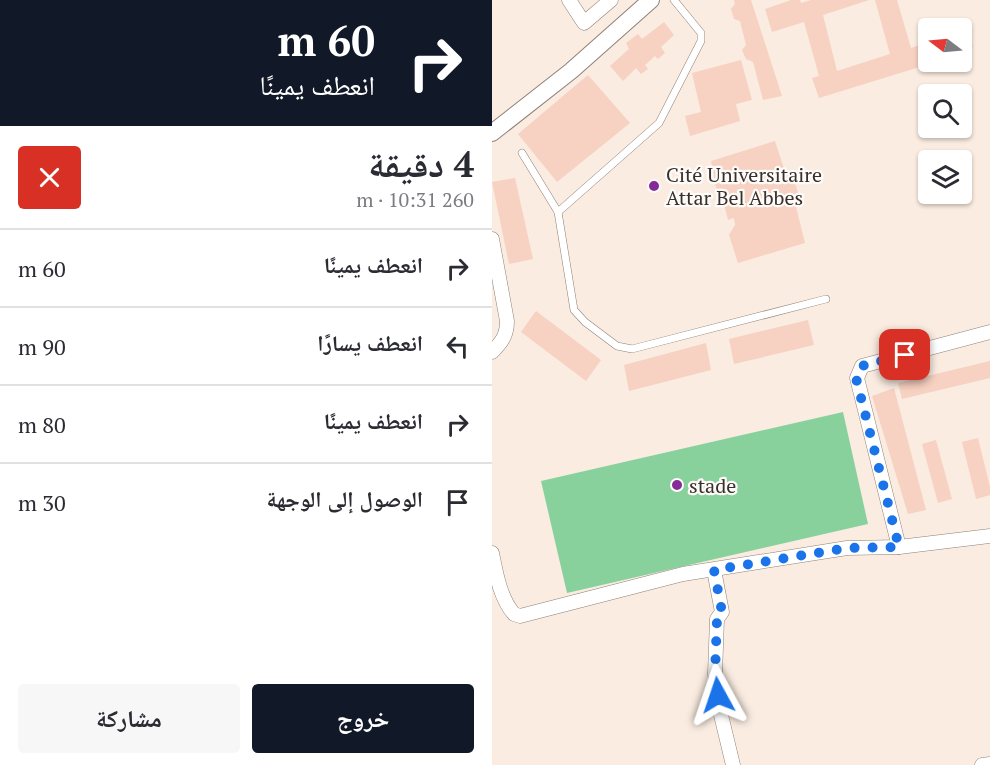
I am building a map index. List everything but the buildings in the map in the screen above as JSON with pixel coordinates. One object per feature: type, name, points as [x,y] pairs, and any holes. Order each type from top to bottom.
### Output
[{"type":"street","points":[[569,0],[584,23],[611,0]]},
{"type":"street","points":[[492,133],[571,71],[651,0]]},
{"type":"street","points":[[492,239],[507,330],[504,339],[492,352]]},
{"type":"street","points":[[899,547],[856,378],[862,366],[990,332]]},
{"type":"street","points":[[492,553],[498,581],[506,600],[514,614],[520,616],[683,574],[847,548],[899,547],[990,536]]},
{"type":"street","points":[[714,570],[722,612],[717,619],[715,674],[721,715],[733,765]]},
{"type":"street","points":[[982,765],[990,764]]},
{"type":"lane","points":[[558,212],[658,123],[666,112],[701,41],[701,33],[674,0]]},
{"type":"lane","points":[[522,153],[558,212],[574,310],[585,322],[617,346],[632,350],[826,299]]},
{"type":"green space","points":[[843,412],[868,524],[567,593],[541,481]]},
{"type":"place","name":"Cité Universitaire Attar Bel Abbes","points":[[654,186]]},
{"type":"place","name":"stade","points":[[677,485]]},
{"type":"route","points":[[718,695],[715,674],[717,619],[722,612],[714,570],[847,548],[899,547],[856,378],[862,366],[905,355]]}]
